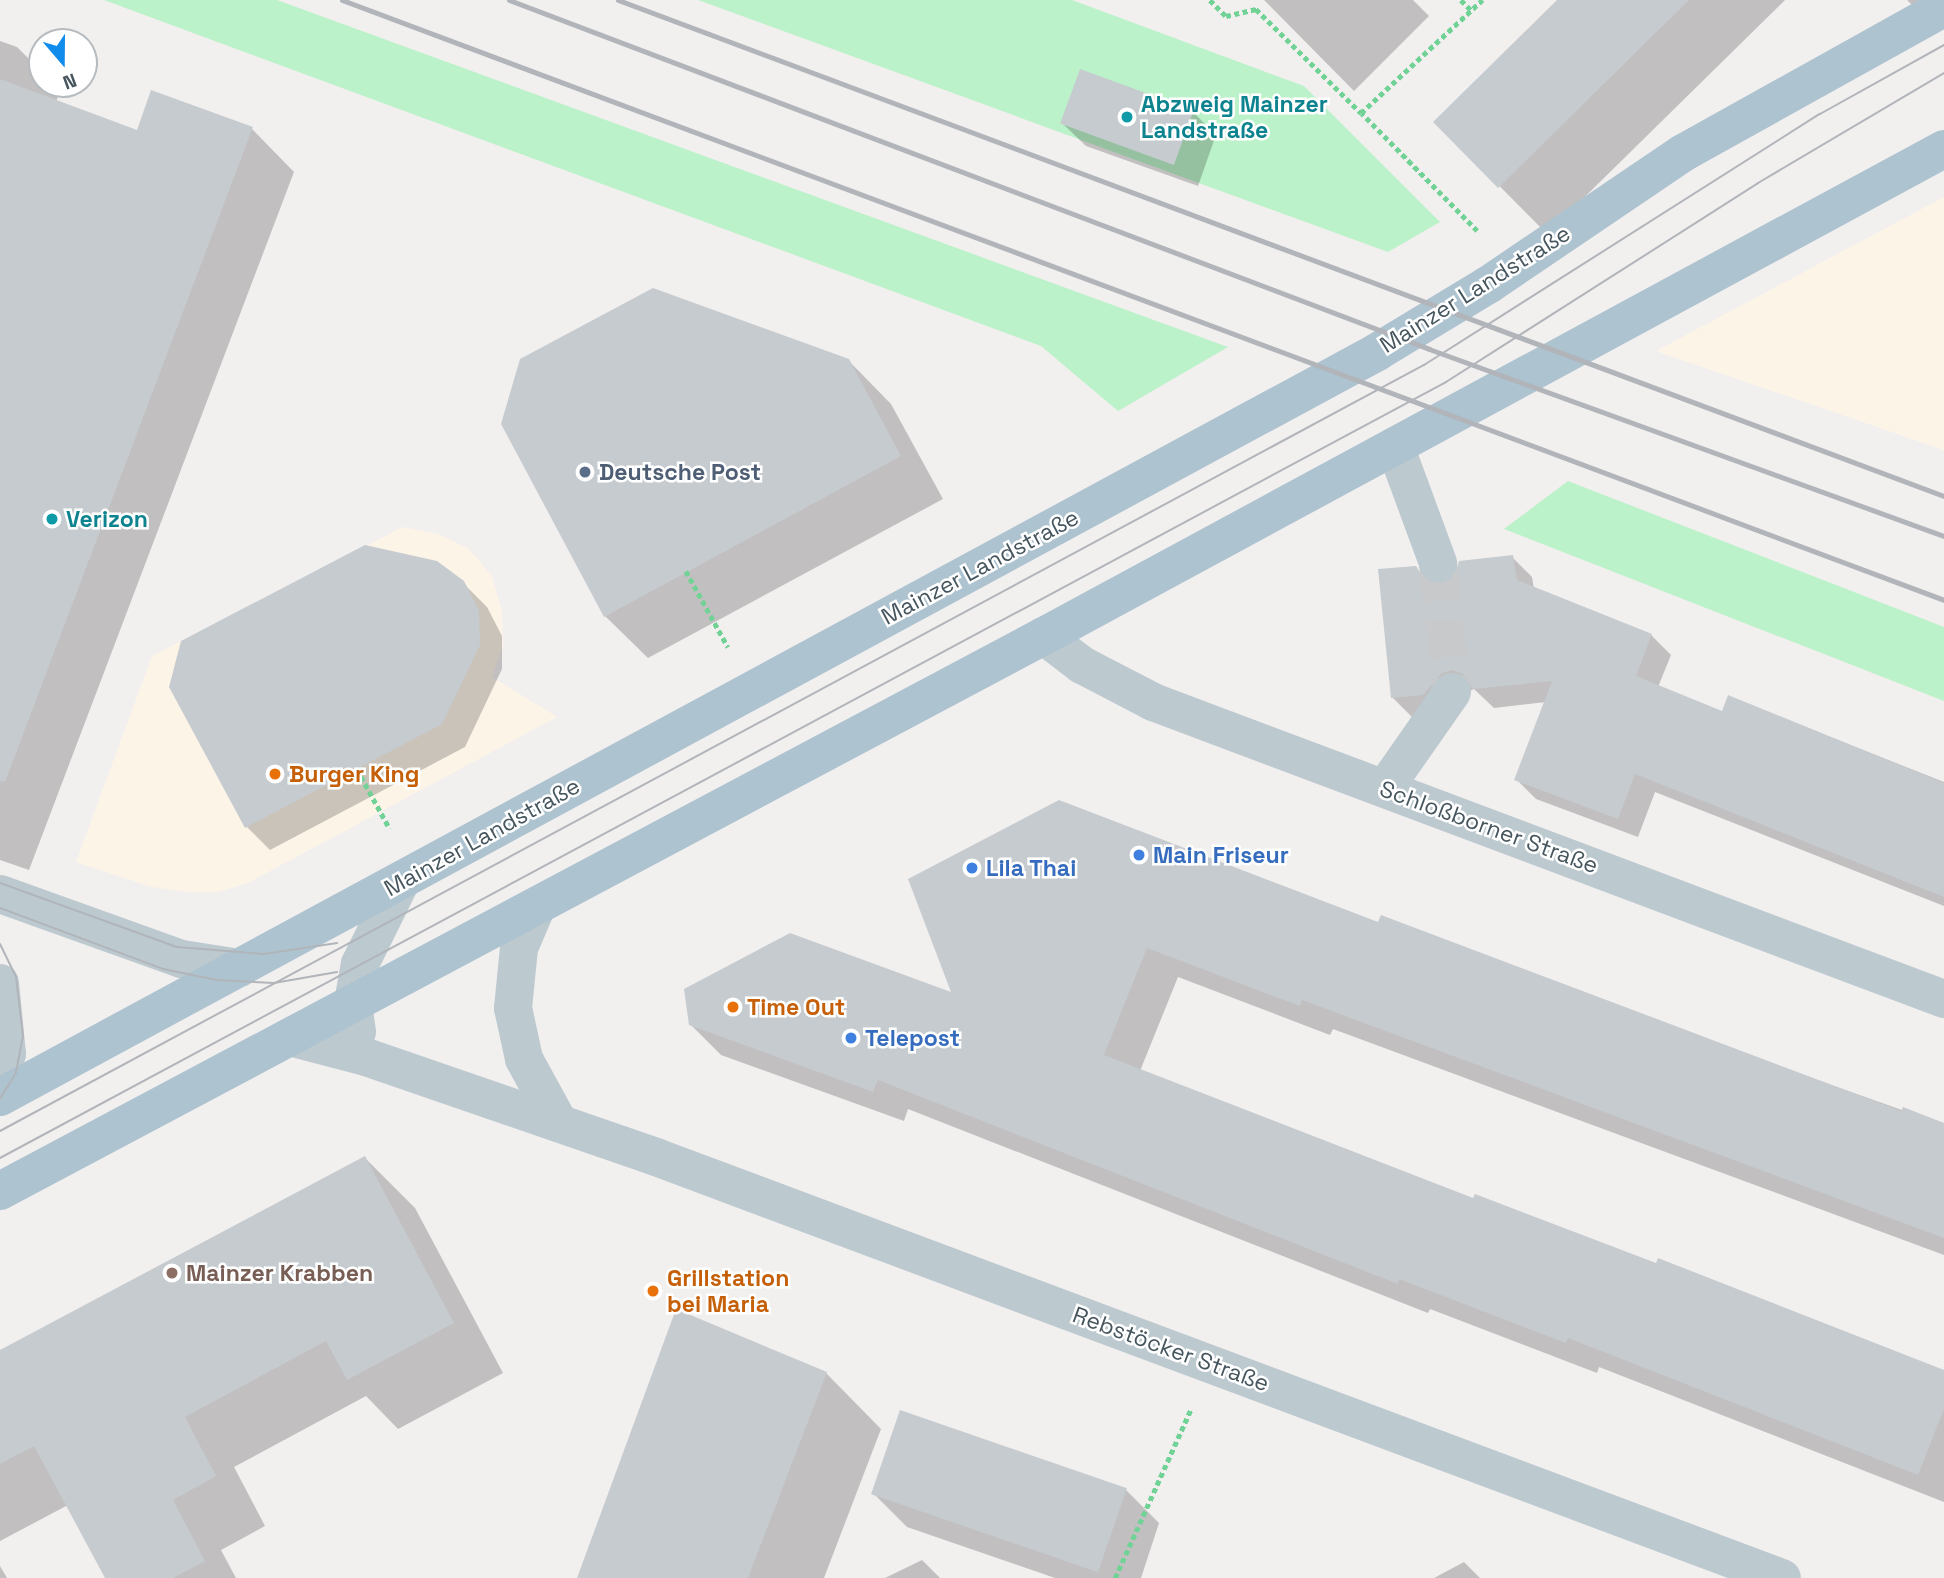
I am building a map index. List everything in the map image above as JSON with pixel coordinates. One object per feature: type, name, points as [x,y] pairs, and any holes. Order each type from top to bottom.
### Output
[{"type":"main road","name":"Mainzer Landstraße","points":[[0,1097],[1377,352],[1488,285],[1683,153],[1944,8]]},
{"type":"main road","points":[[0,1191],[536,908],[1943,153]]},
{"type":"street","points":[[1395,446],[1438,564]]},
{"type":"street","name":"Schloßborner Straße","points":[[1044,636],[1082,665],[1153,702],[1944,999]]},
{"type":"street","points":[[1385,788],[1452,692]]},
{"type":"street","points":[[366,1057],[353,1003],[360,964],[401,881]]},
{"type":"street","points":[[0,894],[182,960],[239,968]]},
{"type":"street","points":[[536,908],[520,948],[513,1008],[524,1059],[559,1123]]},
{"type":"street","points":[[0,983],[7,1054],[0,1073]]},
{"type":"street","name":"Rebstöcker Straße","points":[[290,1037],[366,1057],[559,1123],[1782,1578]]},
{"type":"path","points":[[1210,0],[1226,16],[1256,9],[1477,231]]},
{"type":"path","points":[[1461,0],[1471,10]]},
{"type":"path","points":[[1361,114],[1482,0]]},
{"type":"path","points":[[686,572],[728,647]]},
{"type":"path","points":[[357,769],[390,830]]},
{"type":"path","points":[[1115,1578],[1212,1364]]},
{"type":"shaded area","points":[[1944,197],[1944,450],[1656,351]]},
{"type":"shaded area","points":[[403,527],[438,534],[469,549],[492,576],[502,612],[503,645],[492,677],[557,717],[246,884],[216,892],[188,892],[152,887],[76,862],[152,656]]},
{"type":"green space","points":[[104,0],[277,0],[1228,347],[1118,411],[1041,346]]},
{"type":"green space","points":[[698,0],[1072,0],[1304,86],[1440,222],[1388,252]]},
{"type":"green space","points":[[1568,481],[1944,627],[1944,701],[1504,529]]},
{"type":"building","points":[[1557,0],[1689,0],[1498,188],[1433,122]]},
{"type":"building","name":"Abzweig Mainzer Landstraße","points":[[1080,69],[1194,110],[1174,165],[1060,124]]},
{"type":"building","name":"Verizon","points":[[0,79],[28,89],[28,98],[51,98],[137,130],[151,90],[253,127],[5,782],[0,781]]},
{"type":"building","points":[[653,288],[849,359],[901,456],[604,617],[501,424],[520,359]]},
{"type":"building","points":[[365,545],[437,561],[464,581],[479,611],[480,645],[442,724],[245,828],[169,687],[181,641]]},
{"type":"building","points":[[1513,555],[1517,580],[1652,634],[1636,676],[1722,711],[1728,695],[1944,783],[1944,897],[1635,774],[1618,819],[1514,780],[1552,681],[1473,689],[1465,675],[1453,670],[1442,673],[1423,695],[1391,698],[1378,569],[1416,566],[1425,580],[1445,584],[1455,576],[1459,561]]},
{"type":"building","points":[[1059,800],[1378,922],[1381,915],[1901,1111],[1903,1107],[1944,1123],[1944,1238],[1302,1000],[1300,1006],[1147,948],[1104,1055],[1473,1198],[1475,1194],[1656,1263],[1658,1258],[1944,1370],[1944,1409],[1918,1475],[1568,1338],[1566,1343],[1399,1279],[1398,1284],[878,1080],[873,1092],[689,1025],[684,989],[790,933],[951,992],[908,879]]},
{"type":"building","points":[[365,1156],[454,1323],[347,1380],[326,1341],[185,1417],[216,1476],[173,1500],[205,1561],[173,1578],[105,1578],[34,1446],[0,1464],[0,1350]]},
{"type":"building","points":[[676,1309],[827,1372],[748,1578],[577,1578]]},
{"type":"building","points":[[900,1410],[1127,1488],[1098,1572],[871,1494]]},
{"type":"tunnel","points":[[1438,563],[1452,692]]},
{"type":"tram line","points":[[0,1131],[1424,365],[1820,114],[1944,45]]},
{"type":"tram line","points":[[0,1158],[1446,382],[1758,183],[1944,73]]},
{"type":"tram line","points":[[0,883],[177,947],[264,954],[337,943]]},
{"type":"tram line","points":[[0,908],[163,969],[217,980],[274,983],[337,972]]},
{"type":"tram line","points":[[0,944],[16,977],[23,1036],[16,1073],[0,1099]]},
{"type":"railway","points":[[342,0],[1944,600]]},
{"type":"railway","points":[[509,0],[1429,349],[1944,536]]},
{"type":"railway","points":[[618,0],[1944,496]]},
{"type":"place","name":"Abzweig Mainzer Landstraße","points":[[1127,117]]},
{"type":"place","name":"Deutsche Post","points":[[585,472]]},
{"type":"place","name":"Verizon","points":[[52,519]]},
{"type":"place","name":"Burger King","points":[[275,774]]},
{"type":"place","name":"Main Friseur","points":[[1139,855]]},
{"type":"place","name":"Lila Thai","points":[[972,868]]},
{"type":"place","name":"Time Out","points":[[733,1007]]},
{"type":"place","name":"Telepost","points":[[851,1038]]},
{"type":"place","name":"Mainzer Krabben","points":[[172,1273]]},
{"type":"place","name":"Grillstation bei Maria","points":[[653,1291]]}]
